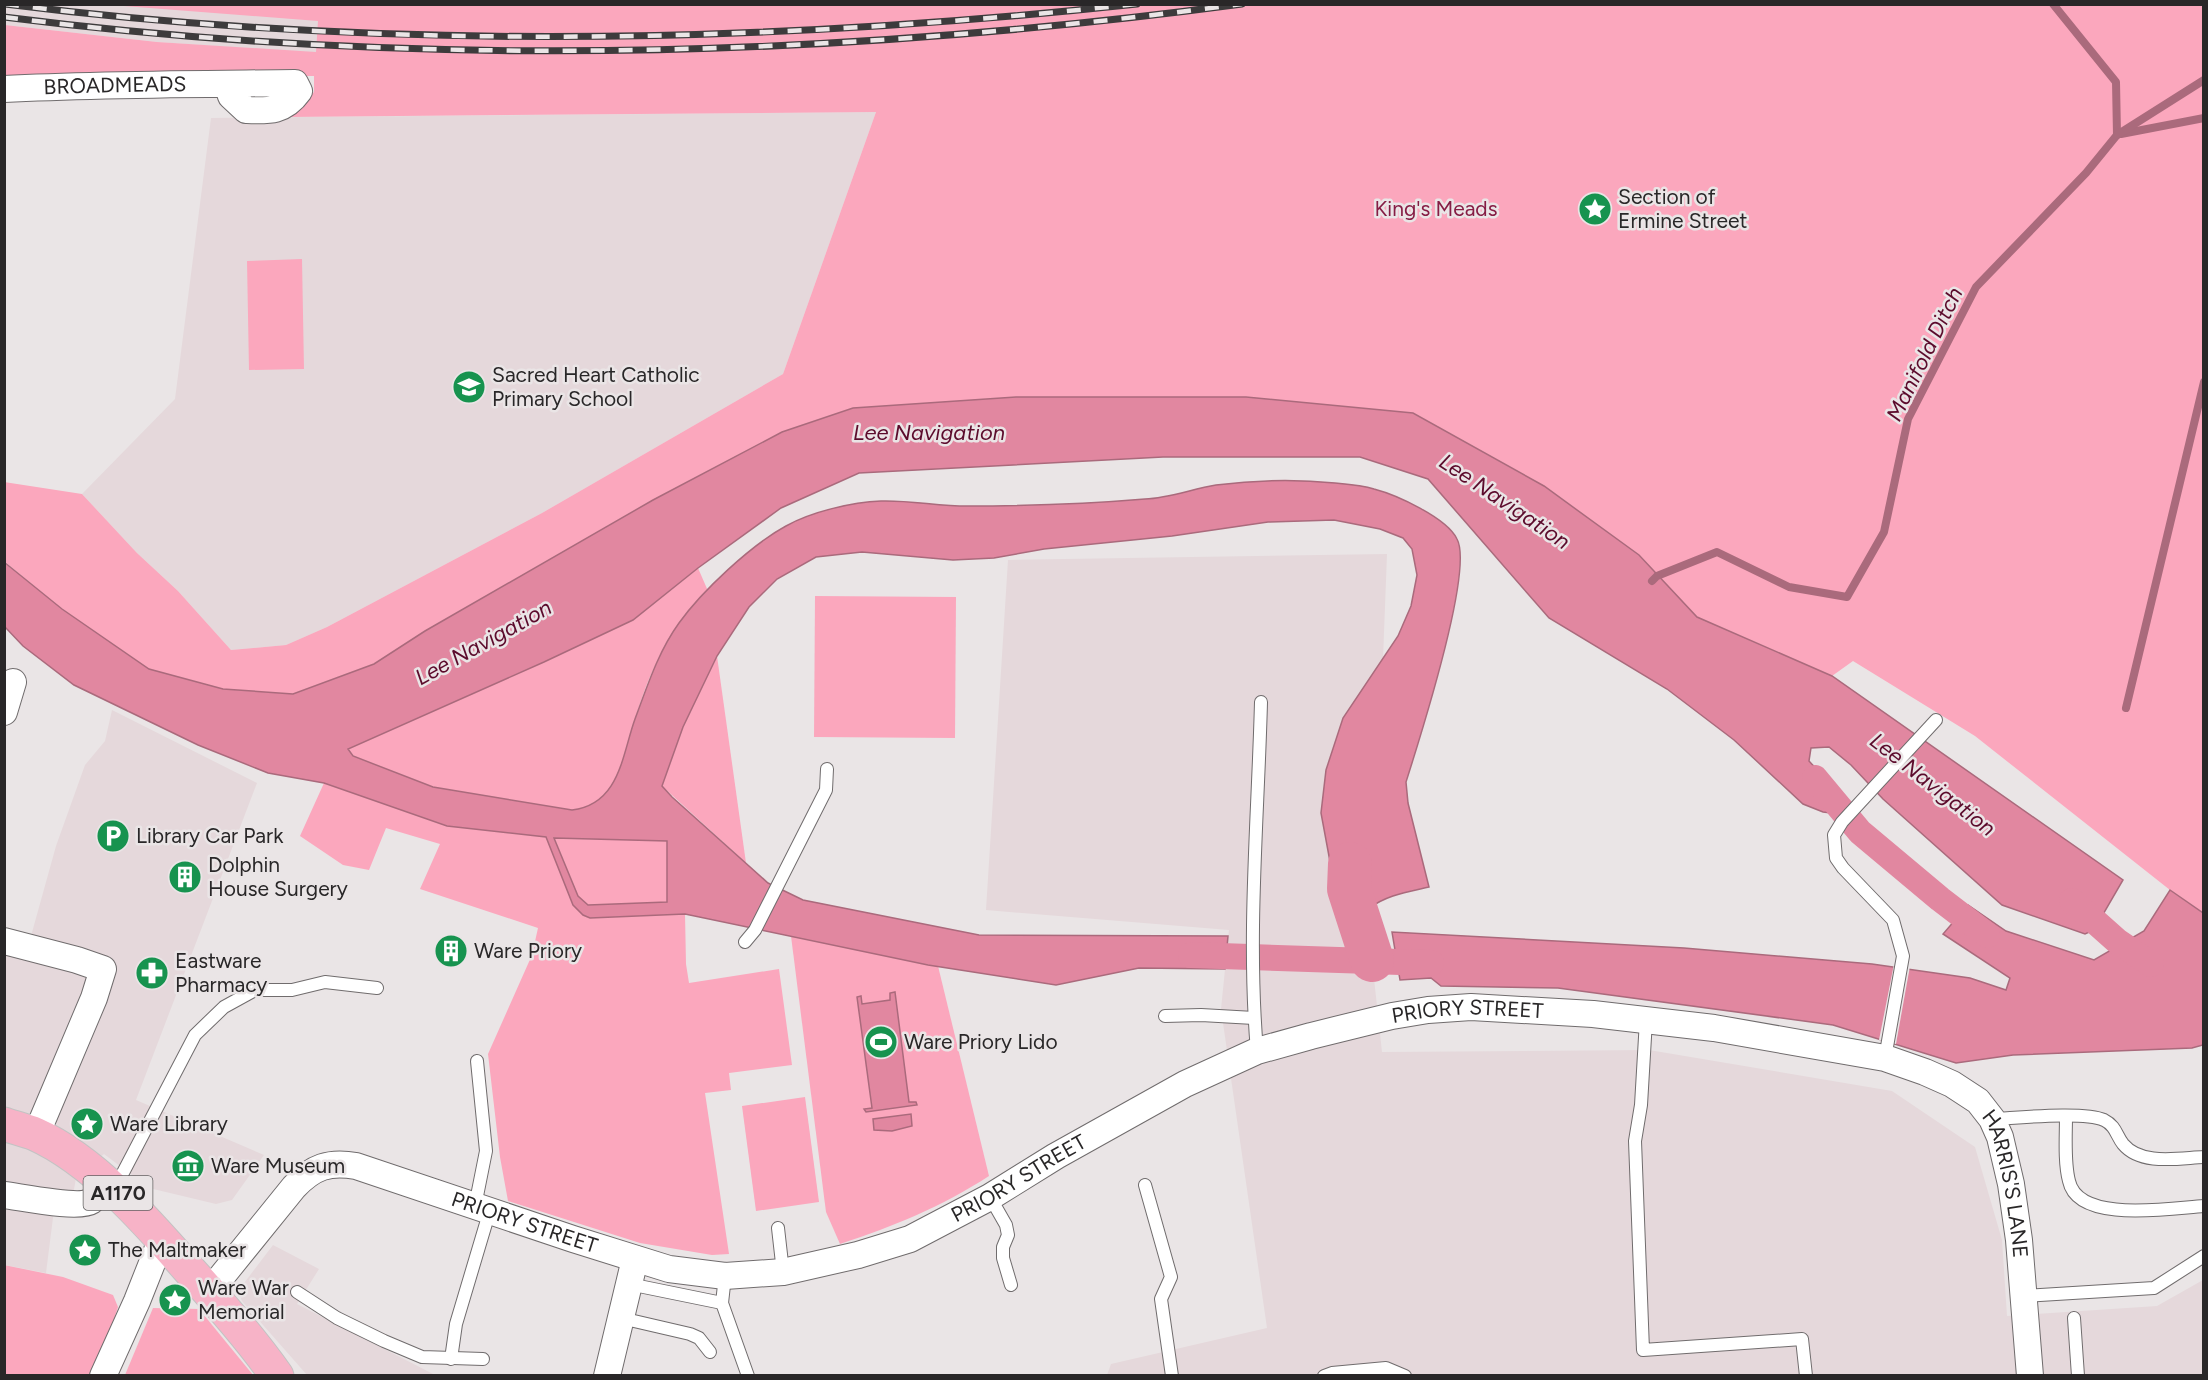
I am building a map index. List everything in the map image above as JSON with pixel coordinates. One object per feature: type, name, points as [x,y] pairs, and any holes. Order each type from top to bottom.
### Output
[{"type":"main road","name":"A1170","points":[[4,1124],[36,1135],[69,1155],[110,1186],[162,1238],[250,1339],[277,1376]]},
{"type":"street","name":"BROADMEADS","points":[[4,90],[99,85],[227,84]]},
{"type":"street","points":[[4,712],[13,682]]},
{"type":"street","points":[[4,941],[103,969],[94,998],[36,1135]]},
{"type":"street","name":"PRIORY STREET","points":[[209,1292],[305,1175],[318,1167],[329,1164],[356,1166],[669,1269],[725,1276],[783,1272],[858,1256],[910,1239],[990,1197],[1056,1156],[1185,1084],[1257,1051],[1346,1027],[1428,1010],[1471,1007],[1527,1009],[1646,1020],[1714,1028],[1885,1058]]},
{"type":"street","name":"HARRIS'S LANE","points":[[1885,1058],[1952,1084],[1978,1101],[1992,1119],[2000,1137],[2011,1184],[2019,1240],[2030,1376]]},
{"type":"street","points":[[4,1195],[83,1204],[110,1186]]},
{"type":"street","points":[[103,1376],[162,1238]]},
{"type":"street","points":[[607,1376],[635,1259]]},
{"type":"lane","points":[[1257,1051],[1252,990],[1252,932],[1261,702]]},
{"type":"lane","points":[[1885,1058],[1903,956],[1893,920],[1836,858],[1834,835],[1842,822],[1936,720]]},
{"type":"lane","points":[[745,942],[755,930],[826,790],[827,769]]},
{"type":"lane","points":[[110,1186],[195,1035],[224,1007],[255,990],[292,990],[325,982],[377,988]]},
{"type":"lane","points":[[1165,1016],[1201,1015],[1254,1018]]},
{"type":"lane","points":[[1646,1020],[1641,1105],[1635,1141],[1643,1350],[1802,1339],[1806,1376]]},
{"type":"lane","points":[[451,1359],[456,1324],[483,1208],[486,1151],[477,1061]]},
{"type":"lane","points":[[1992,1119],[2066,1116],[2103,1119],[2116,1128],[2123,1144],[2134,1153],[2158,1159],[2204,1157]]},
{"type":"lane","points":[[2066,1116],[2069,1182],[2078,1197],[2096,1206],[2119,1211],[2204,1206]]},
{"type":"lane","points":[[1145,1185],[1171,1277],[1161,1299],[1172,1376]]},
{"type":"lane","points":[[990,1197],[1006,1225],[1008,1235],[1003,1247],[1011,1285]]},
{"type":"lane","points":[[778,1228],[783,1272]]},
{"type":"lane","points":[[2023,1296],[2154,1288],[2204,1256]]},
{"type":"lane","points":[[725,1276],[722,1303],[748,1376]]},
{"type":"lane","points":[[629,1284],[722,1303]]},
{"type":"lane","points":[[297,1292],[337,1318],[422,1357],[483,1359]]},
{"type":"lane","points":[[621,1318],[690,1334],[699,1338],[710,1352]]},
{"type":"lane","points":[[2074,1318],[2079,1376]]},
{"type":"lane","points":[[1324,1376],[1332,1373],[1386,1368],[1405,1376]]},
{"type":"shaded area","points":[[5,4],[111,4],[377,24],[1029,4],[318,53],[157,42],[5,25]]},
{"type":"shaded area","name":"Sacred Heart Catholic Primary School","points":[[876,112],[783,374],[542,513],[327,627],[286,645],[231,650],[178,591],[137,553],[82,494],[175,399],[211,118]]},
{"type":"shaded area","points":[[1387,554],[1383,659],[1343,718],[1321,813],[1339,897],[1372,960],[1382,1052],[1649,1050],[1892,1091],[1975,1147],[2002,1240],[2007,1316],[2157,1306],[2203,1280],[2203,1375],[1107,1375],[1111,1364],[1267,1328],[1221,1009],[1229,930],[986,910],[1008,560]]},
{"type":"shaded area","points":[[112,710],[257,783],[136,1100],[264,1155],[232,1200],[216,1204],[149,1188],[104,1154],[76,1178],[73,1195],[56,1194],[46,1273],[5,1265],[5,951],[31,936],[56,846],[85,765],[105,741]]},
{"type":"shaded area","points":[[273,1245],[319,1269],[297,1304],[435,1375],[307,1375],[242,1301],[238,1291]]},
{"type":"green space","name":"King's Meads","points":[[111,5],[2203,5],[2203,913],[2170,890],[1975,736],[1853,661],[1832,676],[1697,617],[1639,555],[1544,486],[1413,413],[782,432],[653,500],[425,631],[374,664],[293,694],[223,689],[149,669],[62,609],[5,562],[4,482],[82,494],[137,553],[178,591],[231,650],[286,645],[327,627],[542,513],[783,374],[876,112],[287,117],[314,92],[314,76],[5,75],[5,25],[157,42],[316,52],[318,21]]},
{"type":"green space","points":[[302,259],[304,369],[249,370],[247,261]]},
{"type":"green space","points":[[698,568],[708,591],[674,633],[653,669],[621,767],[608,791],[599,800],[572,810],[433,787],[353,756],[347,749],[633,620]]},
{"type":"green space","points":[[815,596],[956,597],[955,738],[814,737]]},
{"type":"green space","points":[[717,656],[746,863],[662,786],[683,727]]},
{"type":"green space","points":[[324,783],[447,826],[546,837],[573,905],[583,915],[590,918],[685,914],[686,964],[689,983],[779,969],[792,1065],[729,1073],[731,1090],[705,1093],[729,1254],[712,1255],[640,1243],[508,1201],[500,1157],[488,1054],[532,955],[538,928],[420,889],[440,844],[386,828],[369,870],[343,865],[300,836]]},
{"type":"green space","points":[[554,837],[667,841],[667,902],[588,905],[578,896]]},
{"type":"green space","name":"Ware Priory Lido","points":[[791,936],[938,966],[989,1176],[917,1215],[840,1244],[826,1212]]},
{"type":"green space","points":[[805,1097],[819,1202],[756,1211],[742,1106]]},
{"type":"green space","points":[[4,1265],[63,1277],[113,1295],[118,1307],[102,1356],[93,1375],[5,1375]]},
{"type":"green space","points":[[153,1308],[199,1309],[253,1375],[125,1375]]},
{"type":"water","points":[[1016,397],[1246,397],[1413,413],[1544,486],[1639,555],[1697,617],[1832,676],[2123,880],[2094,930],[2085,934],[2002,905],[1883,799],[1851,765],[1829,747],[1811,748],[1809,761],[1844,799],[1831,813],[1803,804],[1734,740],[1667,689],[1549,618],[1428,479],[1360,457],[1163,457],[859,473],[781,508],[698,568],[633,620],[348,749],[353,756],[433,787],[572,810],[588,806],[610,788],[617,776],[654,670],[672,634],[689,610],[728,570],[772,534],[807,516],[832,509],[857,503],[881,501],[967,506],[1101,502],[1163,497],[1216,485],[1276,481],[1349,484],[1384,492],[1420,508],[1443,523],[1457,539],[1460,557],[1458,584],[1443,657],[1406,782],[1408,803],[1429,887],[1382,900],[1368,909],[1366,920],[1353,921],[1339,897],[1331,867],[1321,813],[1326,770],[1343,718],[1398,636],[1411,606],[1417,575],[1412,549],[1403,538],[1380,529],[1334,520],[1268,522],[1172,536],[1044,549],[994,558],[953,560],[862,552],[816,557],[777,579],[749,607],[717,656],[683,727],[662,786],[768,883],[803,900],[979,935],[1228,936],[1225,969],[1139,968],[1056,985],[928,965],[685,914],[590,918],[583,915],[573,905],[546,837],[447,826],[324,783],[268,773],[198,745],[74,685],[23,646],[5,627],[4,562],[62,609],[149,669],[223,689],[293,694],[374,664],[425,631],[653,500],[782,432],[853,408]],"holes":[[[554,838],[667,841],[667,902],[588,905],[578,896]]]},
{"type":"water","points":[[1867,824],[1941,893],[1931,901],[1855,836]]},
{"type":"water","points":[[2170,890],[2203,913],[2203,1045],[2192,1048],[2013,1055],[1956,1063],[1833,1025],[1558,988],[1441,986],[1431,978],[1400,980],[1392,932],[1684,948],[1872,964],[1970,978],[2006,990],[2010,978],[1943,934],[1968,905],[2006,931],[2094,960],[2144,931]]},
{"type":"water","points":[[895,992],[909,1102],[916,1102],[917,1105],[866,1112],[864,1109],[872,1108],[857,997],[861,996],[862,1004],[890,1000],[890,993]]},
{"type":"water","points":[[911,1114],[912,1126],[892,1131],[874,1130],[873,1119]]},
{"type":"pier","points":[[1894,964],[1910,966],[1896,1044],[1879,1040]]},
{"type":"waterway","points":[[2053,4],[2116,82],[2117,135]]},
{"type":"waterway","name":"Manifold Ditch","points":[[1652,581],[1657,576],[1717,552],[1789,587],[1847,597],[1884,532],[1908,419],[1976,287],[2086,173],[2117,135],[2204,80]]},
{"type":"waterway","name":"Manifold Ditch","points":[[2121,134],[2204,118]]},
{"type":"waterway","points":[[2126,708],[2204,382]]},
{"type":"waterway","points":[[1815,778],[1860,832],[1987,935]]},
{"type":"waterway","points":[[1350,864],[1349,889],[1372,960]]},
{"type":"waterway","name":"Lee Navigation","points":[[2072,901],[2117,941],[2151,964]]},
{"type":"waterway","points":[[1191,955],[1431,963]]},
{"type":"railway","points":[[5,4],[146,19],[288,29],[429,35],[571,37],[713,34],[854,27],[1137,4]]},
{"type":"railway","points":[[4,17],[158,34],[313,44],[468,50],[623,50],[779,46],[934,36],[1088,22],[1242,4]]},
{"type":"place","name":"Section of Ermine Street","points":[[1595,209]]},
{"type":"place","name":"Sacred Heart Catholic Primary School","points":[[469,387]]},
{"type":"place","name":"Library Car Park","points":[[113,836]]},
{"type":"place","name":"Dolphin House Surgery","points":[[185,877]]},
{"type":"place","name":"Ware Priory","points":[[451,951]]},
{"type":"place","name":"Eastware Pharmacy","points":[[152,973]]},
{"type":"place","name":"Ware Priory Lido","points":[[881,1042]]},
{"type":"place","name":"Ware Library","points":[[87,1124]]},
{"type":"place","name":"Ware Museum","points":[[188,1166]]},
{"type":"place","name":"The Maltmaker","points":[[85,1250]]},
{"type":"place","name":"Ware War Memorial","points":[[175,1300]]}]
